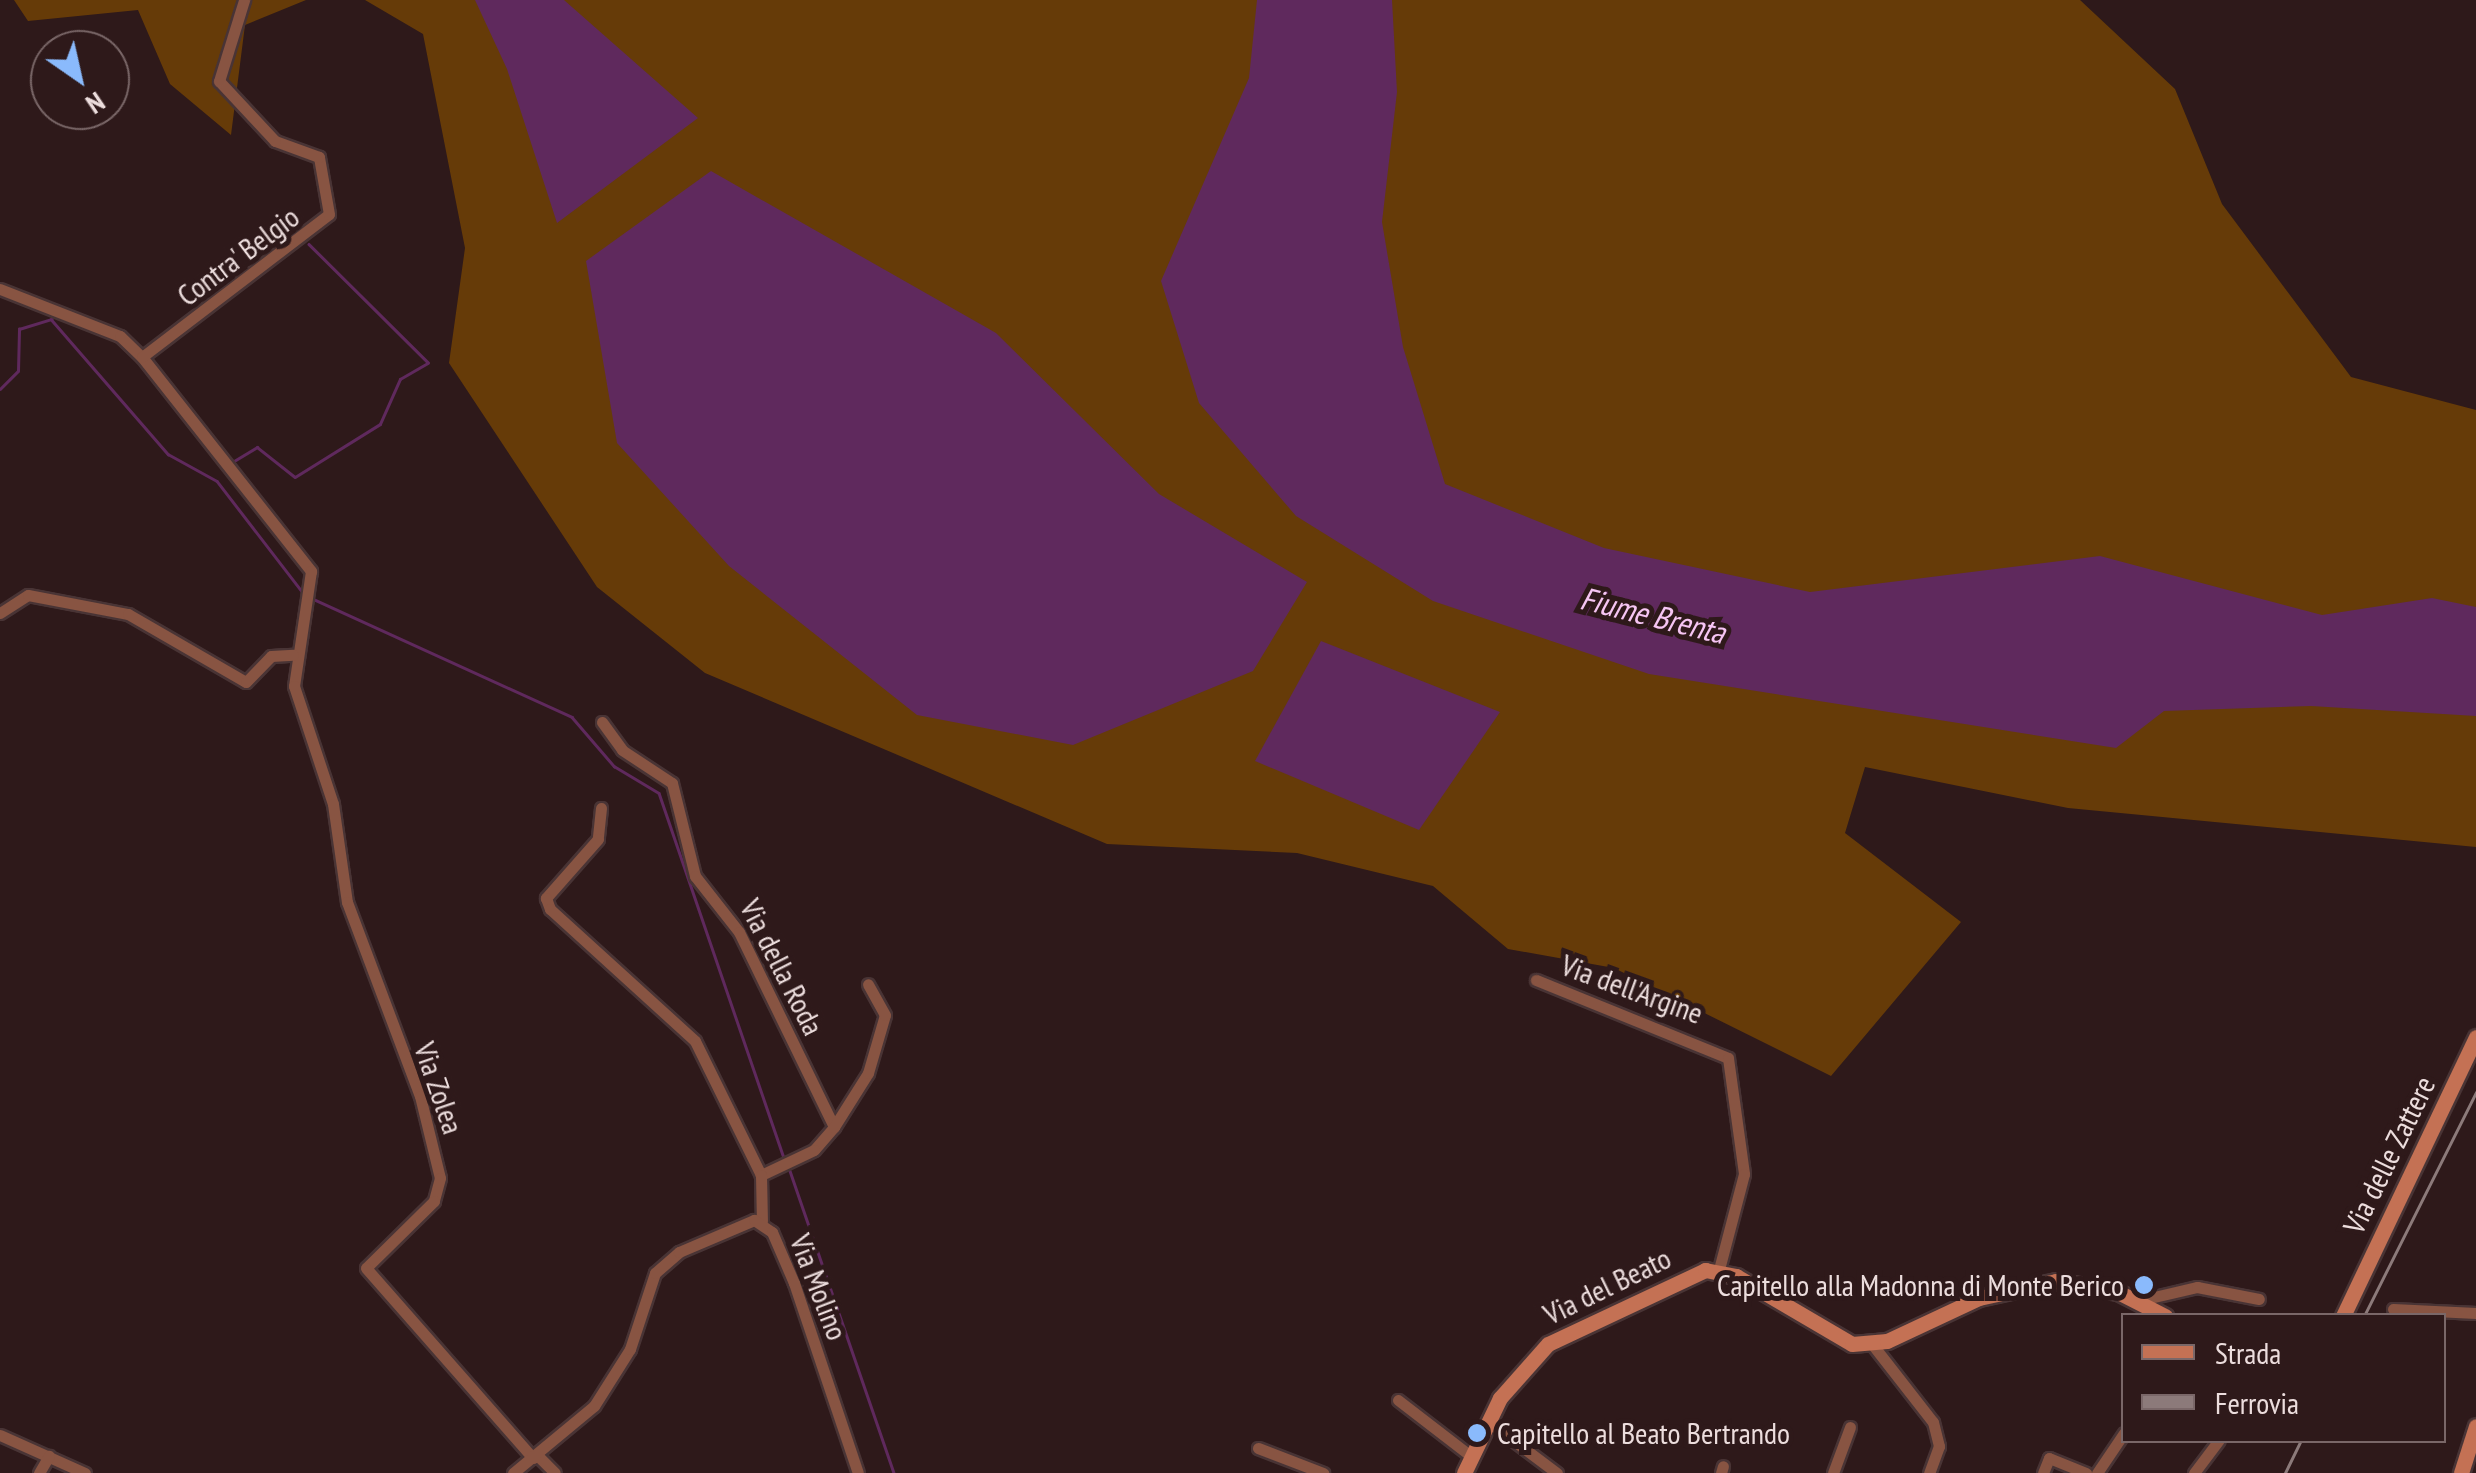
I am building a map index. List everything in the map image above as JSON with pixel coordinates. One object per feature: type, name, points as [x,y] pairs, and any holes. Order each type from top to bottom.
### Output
[{"type":"street","name":"Contra' Belgio","points":[[142,357],[329,214],[319,157],[274,141],[219,80],[244,0]]},
{"type":"street","points":[[0,289],[120,336],[142,357],[311,571],[315,592],[293,655],[272,656],[246,682],[128,614],[28,595],[0,613]]},
{"type":"street","name":"Via Zolea","points":[[293,655],[333,804],[347,902],[420,1096],[440,1178],[434,1200],[366,1268],[535,1456]]},
{"type":"street","name":"Via della Roda","points":[[602,722],[622,750],[672,783],[695,876],[739,932],[834,1127]]},
{"type":"street","points":[[600,808],[598,839],[546,898],[550,910],[696,1042],[761,1175],[762,1221]]},
{"type":"street","name":"Via dell'Argine","points":[[1536,980],[1728,1058],[1740,1094],[1744,1174],[1718,1269]]},
{"type":"street","points":[[761,1175],[786,1163],[834,1127],[868,1072],[885,1014],[868,984]]},
{"type":"street","name":"Via delle Zattere","points":[[2344,1313],[2476,1038]]},
{"type":"street","name":"Via Molino","points":[[513,1473],[614,1376],[655,1273],[679,1252],[762,1221],[808,1317],[858,1473]]},
{"type":"street","name":"Via del Beato","points":[[1464,1473],[1489,1422],[1548,1344],[1686,1276],[1718,1269],[1823,1334],[1872,1344]]},
{"type":"street","points":[[1929,1473],[1939,1446],[1933,1422],[1872,1344],[1979,1298],[2056,1281],[2138,1301],[2160,1313]]},
{"type":"street","points":[[2138,1301],[2197,1287],[2259,1299]]},
{"type":"street","points":[[2393,1309],[2476,1313]]},
{"type":"street","points":[[1398,1400],[1472,1457]]},
{"type":"street","points":[[1489,1422],[1557,1473]]},
{"type":"street","points":[[2461,1473],[2476,1426]]},
{"type":"street","points":[[1833,1473],[1850,1427]]},
{"type":"street","points":[[0,1436],[85,1473]]},
{"type":"street","points":[[2098,1473],[2121,1438]]},
{"type":"street","points":[[2194,1473],[2216,1443]]},
{"type":"street","points":[[1258,1448],[1323,1473]]},
{"type":"street","points":[[39,1473],[48,1456]]},
{"type":"street","points":[[535,1456],[554,1473]]},
{"type":"street","points":[[2043,1473],[2049,1458],[2086,1473]]},
{"type":"shaded area","points":[[14,0],[306,0],[245,25],[231,135],[170,84],[138,10],[28,21]]},
{"type":"shaded area","points":[[365,0],[2080,0],[2175,89],[2222,204],[2351,377],[2476,410],[2476,847],[2068,808],[1865,767],[1845,833],[1961,922],[1831,1076],[1614,968],[1508,949],[1433,886],[1297,853],[1107,844],[705,673],[597,587],[449,363],[465,248],[423,34]]},
{"type":"water","points":[[475,0],[564,0],[698,118],[557,223],[507,69]]},
{"type":"water","name":"Fiume Brenta","points":[[1257,0],[1392,0],[1397,92],[1382,222],[1403,347],[1445,484],[1604,548],[1810,592],[2100,556],[2322,615],[2432,598],[2476,607],[2476,716],[2311,706],[2164,711],[2116,748],[1649,674],[1433,601],[1296,516],[1199,403],[1161,281],[1249,78]]},
{"type":"water","points":[[711,171],[996,333],[1159,494],[1307,582],[1253,671],[1073,745],[917,715],[729,566],[617,443],[586,261]]},
{"type":"water","points":[[1321,641],[1500,712],[1419,830],[1255,761]]},
{"type":"waterway","points":[[234,461],[257,447],[295,477],[380,424],[400,379],[428,363],[309,245]]},
{"type":"waterway","points":[[0,389],[18,371],[19,329],[51,319],[168,454],[217,481],[304,594]]},
{"type":"waterway","points":[[311,598],[572,717],[614,766],[659,793],[785,1161]]},
{"type":"waterway","points":[[789,1168],[894,1473]]},
{"type":"railway","points":[[2366,1313],[2476,1092]]},
{"type":"railway","points":[[2285,1473],[2300,1443]]},
{"type":"place","name":"Capitello alla Madonna di Monte Berico","points":[[2144,1285]]},
{"type":"place","name":"Capitello al Beato Bertrando","points":[[1477,1433]]}]
